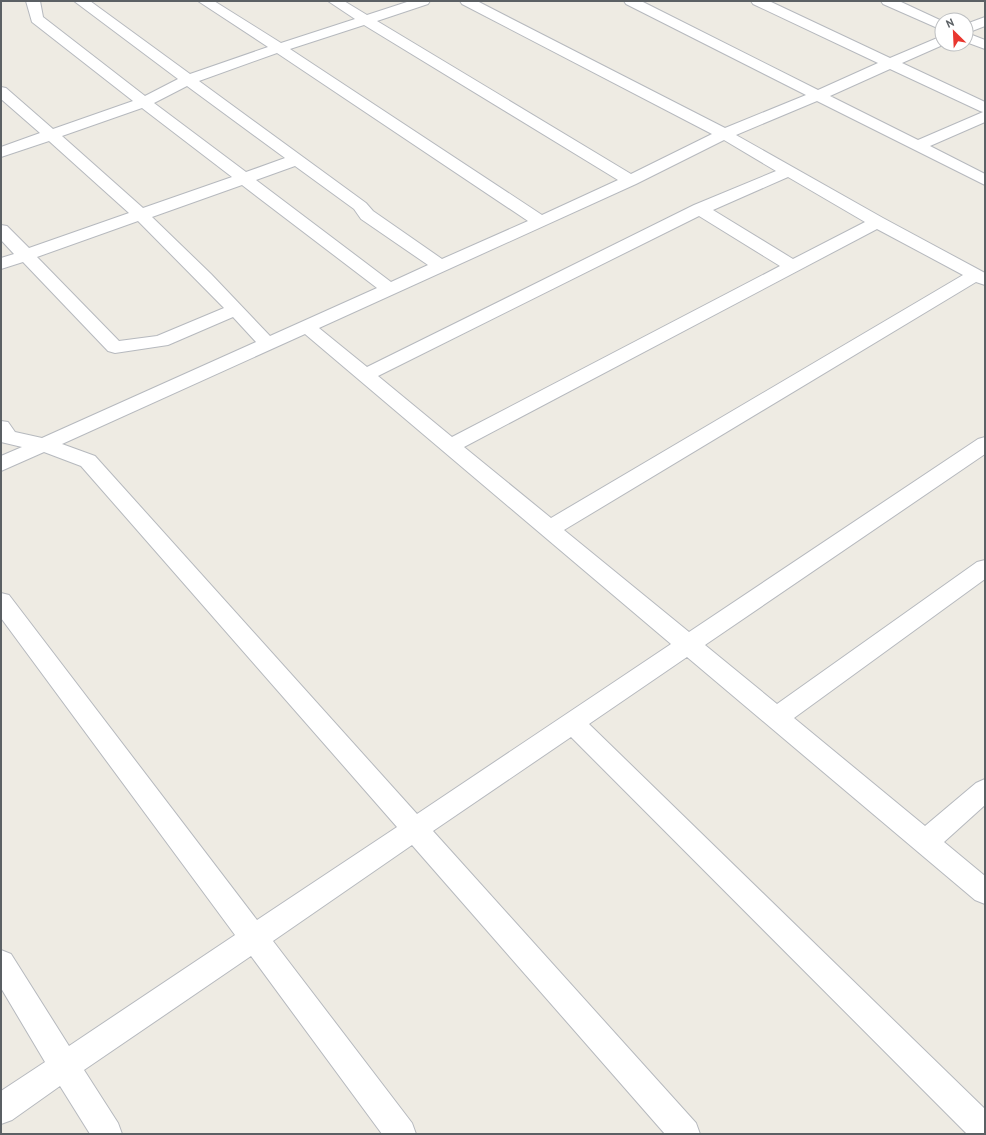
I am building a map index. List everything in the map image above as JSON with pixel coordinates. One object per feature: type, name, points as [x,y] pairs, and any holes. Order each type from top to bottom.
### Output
[{"type":"street","points":[[33,1],[37,19],[142,103],[245,178],[390,289]]},
{"type":"street","points":[[81,1],[360,206],[367,215],[440,266]]},
{"type":"street","points":[[205,1],[280,48],[540,221]]},
{"type":"street","points":[[335,1],[630,181]]},
{"type":"street","points":[[1,152],[142,103],[188,80],[423,1]]},
{"type":"street","points":[[467,1],[724,134],[787,172],[981,278]]},
{"type":"street","points":[[631,1],[985,180]]},
{"type":"street","points":[[888,1],[934,22]]},
{"type":"street","points":[[768,2],[889,64],[985,108]]},
{"type":"street","points":[[974,26],[985,21]]},
{"type":"street","points":[[974,40],[985,45]]},
{"type":"street","points":[[1,464],[630,181],[724,134],[819,95],[934,44]]},
{"type":"street","points":[[1,91],[140,215],[236,309],[268,344]]},
{"type":"street","points":[[918,146],[985,116]]},
{"type":"street","points":[[1,264],[296,160]]},
{"type":"street","points":[[365,375],[700,209],[787,172]]},
{"type":"street","points":[[700,209],[793,266]]},
{"type":"street","points":[[450,446],[877,222]]},
{"type":"street","points":[[1,230],[115,347],[161,341],[236,309]]},
{"type":"street","points":[[549,529],[981,278]]},
{"type":"street","points":[[306,326],[985,892]]},
{"type":"street","points":[[1,427],[8,437],[44,445],[88,461],[685,1134]]},
{"type":"street","points":[[1,1109],[985,444]]},
{"type":"street","points":[[776,718],[985,568]]},
{"type":"street","points":[[1,601],[401,1134]]},
{"type":"street","points":[[572,723],[985,1130]]},
{"type":"street","points":[[925,842],[985,790]]},
{"type":"street","points":[[1,963],[107,1134]]}]
